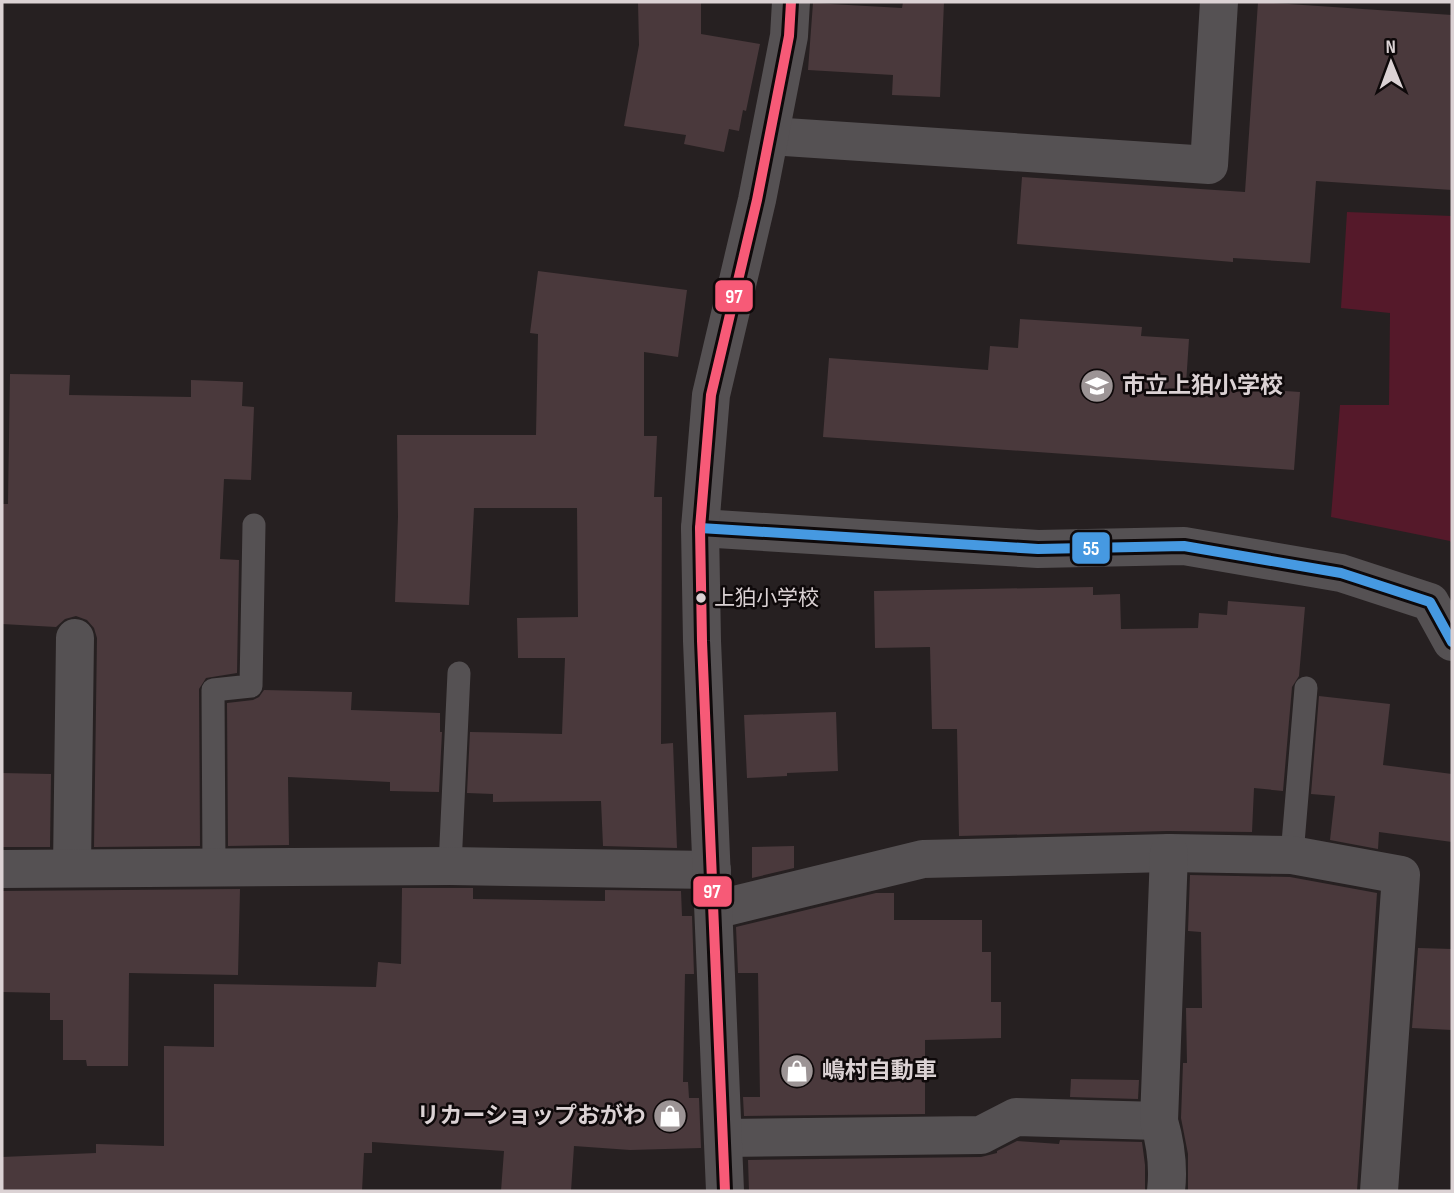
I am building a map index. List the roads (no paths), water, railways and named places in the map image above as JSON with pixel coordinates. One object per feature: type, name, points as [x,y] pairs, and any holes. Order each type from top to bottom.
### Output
[{"type":"street","points":[[725,1191],[702,641],[700,528],[711,395],[757,200],[789,36],[791,2]]},
{"type":"street","points":[[770,136],[1209,165],[1219,2]]},
{"type":"street","points":[[700,528],[1038,549],[1184,546],[1341,573],[1430,602],[1452,642]]},
{"type":"street","points":[[72,868],[75,638]]},
{"type":"street","points":[[713,910],[923,859],[1169,853],[1292,855],[1401,875],[1379,1191]]},
{"type":"street","points":[[1166,1191],[1166,1146],[1159,1121],[1169,853]]},
{"type":"street","points":[[2,869],[450,866],[712,870]]},
{"type":"street","points":[[723,1138],[981,1135],[1016,1117],[1159,1121]]},
{"type":"lane","points":[[214,866],[213,690],[251,687],[254,525]]},
{"type":"lane","points":[[450,866],[459,673]]},
{"type":"lane","points":[[1292,855],[1306,688]]},
{"type":"place","name":"市立上狛小学校","points":[[1097,386]]},
{"type":"place","name":"上狛小学校","points":[[701,598]]},
{"type":"place","name":"嶋村自動車","points":[[797,1071]]},
{"type":"place","name":"リカーショップおがわ","points":[[670,1116]]}]
